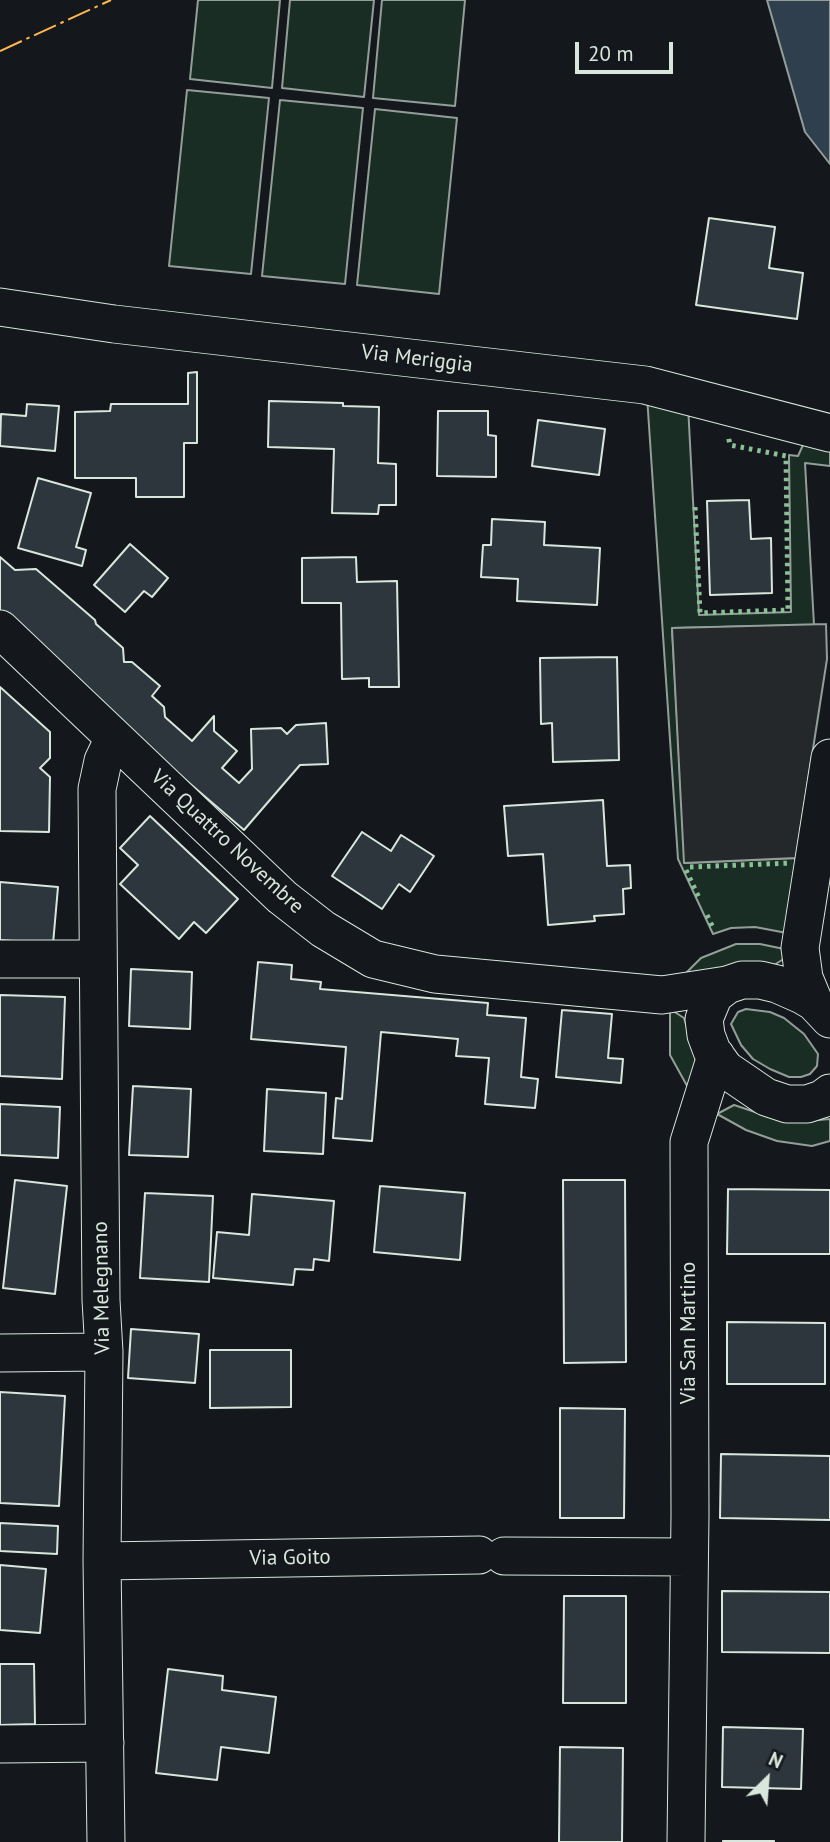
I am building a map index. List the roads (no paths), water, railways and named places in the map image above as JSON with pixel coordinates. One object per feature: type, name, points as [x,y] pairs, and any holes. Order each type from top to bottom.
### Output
[{"type":"street","name":"Via Meriggia","points":[[0,307],[114,324],[645,385],[830,433]]},
{"type":"street","name":"Via Quattro Novembre","points":[[0,629],[282,897],[323,929],[373,959],[435,974],[662,995],[744,982]]},
{"type":"street","name":"Via Melegnano","points":[[106,1842],[102,1561],[104,1352],[97,789],[103,761],[114,738]]},
{"type":"street","points":[[822,1011],[804,978],[800,948],[830,758]]},
{"type":"street","points":[[800,948],[791,961],[778,972],[714,995],[704,1019],[706,1035],[725,1069],[743,1084],[766,1097],[787,1104],[807,1104],[827,1098]]},
{"type":"street","points":[[0,959],[98,959]]},
{"type":"street","points":[[744,982],[777,984],[822,1011]]},
{"type":"street","name":"Via Quattro Novembre","points":[[662,995],[704,1019]]},
{"type":"street","name":"Via San Martino","points":[[686,1842],[689,1142],[716,1056]]},
{"type":"street","points":[[699,1110],[743,1084]]},
{"type":"street","points":[[0,1353],[104,1352]]},
{"type":"street","name":"Via Goito","points":[[102,1561],[492,1555],[689,1557]]},
{"type":"street","points":[[0,1744],[105,1743]]},
{"type":"water","points":[[767,0],[830,0],[830,164],[805,132]]}]
